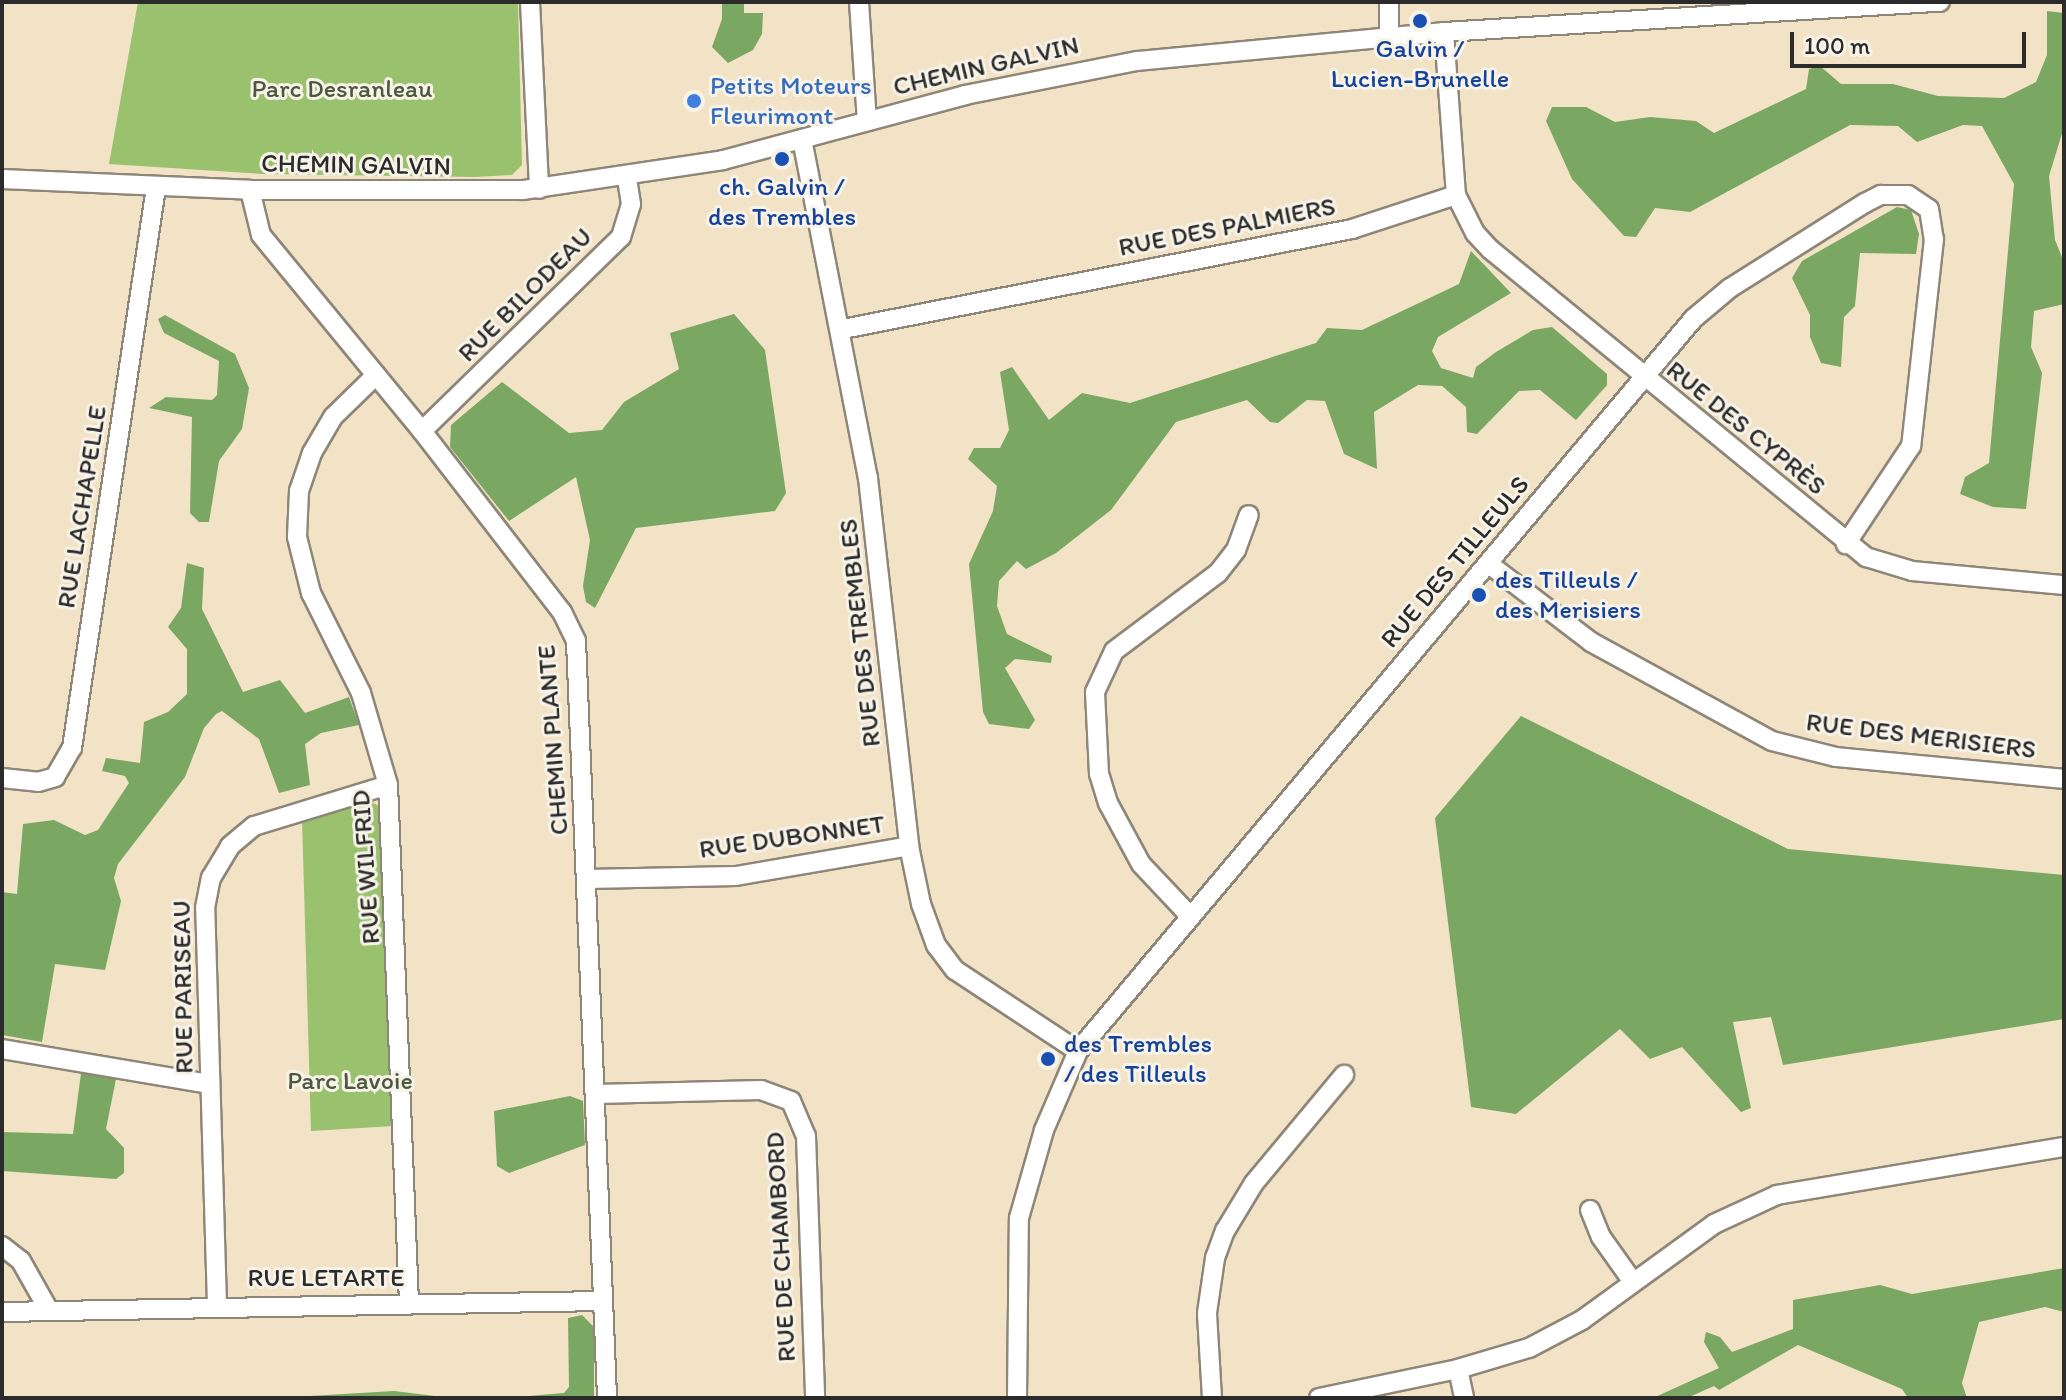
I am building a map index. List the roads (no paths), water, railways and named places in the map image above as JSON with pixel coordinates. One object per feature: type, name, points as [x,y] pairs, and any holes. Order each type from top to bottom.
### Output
[{"type":"street","points":[[530,2],[539,189]]},
{"type":"street","points":[[859,2],[867,121]]},
{"type":"street","points":[[1389,2],[1389,36]]},
{"type":"street","name":"CHEMIN GALVIN","points":[[2,179],[250,190],[539,189],[627,178],[1093,68],[1389,36],[1940,2]]},
{"type":"street","points":[[1444,32],[1456,195]]},
{"type":"street","name":"RUE DES TREMBLES","points":[[802,139],[843,329],[878,546],[909,846],[936,945],[955,970],[1078,1051]]},
{"type":"street","name":"RUE BILODEAU","points":[[422,431],[621,237],[631,204],[627,178]]},
{"type":"street","name":"RUE LACHAPELLE","points":[[2,778],[38,782],[55,777],[72,748],[156,187]]},
{"type":"street","name":"CHEMIN PLANTE","points":[[250,190],[261,235],[422,431],[571,627],[579,659],[607,1398]]},
{"type":"street","name":"RUE DES PALMIERS","points":[[843,329],[1352,229],[1456,195]]},
{"type":"street","name":"RUE DES CYPRÈS","points":[[1456,195],[1475,233],[1491,250],[1846,544],[1884,565],[1912,571],[2064,585]]},
{"type":"street","name":"RUE DES TILLEULS","points":[[1017,1398],[1019,1218],[1044,1130],[1078,1051],[1693,319],[1743,280],[1881,195],[1921,200],[1929,209],[1934,239],[1911,446],[1846,544]]},
{"type":"street","name":"RUE WILFRID","points":[[376,375],[333,417],[312,453],[299,491],[297,537],[304,575],[361,693],[388,785],[409,1304]]},
{"type":"street","points":[[1190,916],[1141,864],[1108,803],[1099,774],[1095,692],[1114,651],[1218,573],[1236,550],[1249,515]]},
{"type":"street","name":"RUE DES MERISIERS","points":[[1489,564],[1591,642],[1772,741],[1836,757],[2064,779]]},
{"type":"street","name":"RUE PARISEAU","points":[[217,1305],[205,908],[211,878],[230,846],[269,819],[388,785]]},
{"type":"street","name":"RUE DUBONNET","points":[[587,879],[736,876],[909,846]]},
{"type":"street","points":[[2,1049],[210,1084]]},
{"type":"street","points":[[1212,1398],[1207,1313],[1215,1258],[1225,1231],[1254,1183],[1344,1075]]},
{"type":"street","name":"RUE DE CHAMBORD","points":[[596,1094],[761,1090],[779,1093],[798,1111],[806,1136],[815,1398]]},
{"type":"street","points":[[1319,1398],[1458,1369],[1556,1336],[1714,1224],[1777,1195],[2064,1147]]},
{"type":"street","points":[[1590,1210],[1601,1237],[1633,1282]]},
{"type":"street","points":[[2,1246],[21,1261],[48,1309]]},
{"type":"street","name":"RUE LETARTE","points":[[2,1312],[217,1305],[603,1301]]},
{"type":"street","points":[[1458,1369],[1464,1398]]},
{"type":"place","name":"Galvin / Lucien-Brunelle","points":[[1420,21]]},
{"type":"place","name":"Petits Moteurs Fleurimont","points":[[694,101]]},
{"type":"place","name":"ch. Galvin / des Trembles","points":[[782,159]]},
{"type":"place","name":"des Tilleuls / des Merisiers","points":[[1479,595]]},
{"type":"place","name":"des Trembles / des Tilleuls","points":[[1048,1059]]},
{"type":"park label","name":"Parc Desranleau","points":[[342,89]]},
{"type":"park label","name":"Parc Lavoie","points":[[350,1081]]}]
